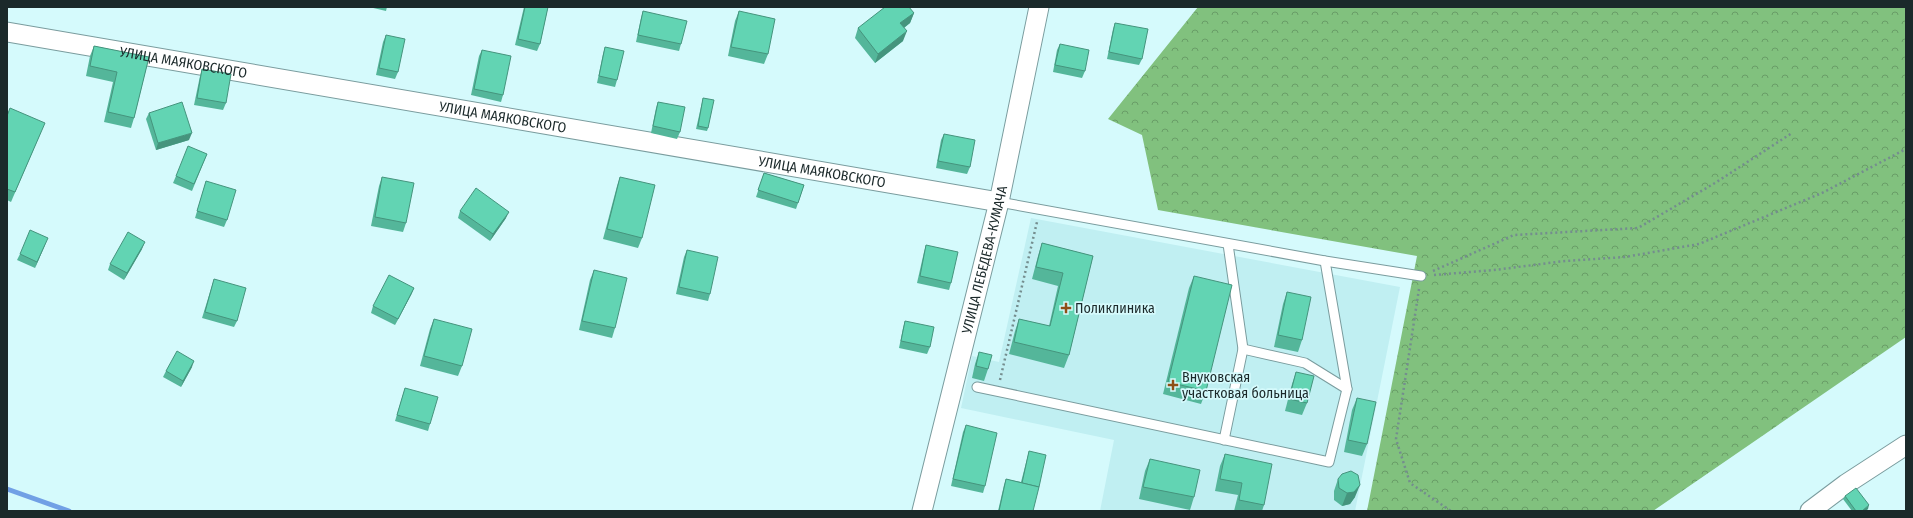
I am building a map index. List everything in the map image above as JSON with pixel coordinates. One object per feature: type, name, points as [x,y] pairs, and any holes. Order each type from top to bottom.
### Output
[{"type":"street","name":"УЛИЦА ЛЕБЕДЕВА-КУМАЧА","points":[[922,511],[999,202],[1039,7]]},
{"type":"street","name":"УЛИЦА МАЯКОВСКОГО","points":[[7,32],[999,202]]},
{"type":"street","points":[[1810,511],[1846,484],[1906,445]]},
{"type":"lane","points":[[999,202],[1228,244],[1421,276]]},
{"type":"lane","points":[[1224,440],[1243,348],[1228,244]]},
{"type":"lane","points":[[977,387],[1329,462],[1347,389],[1326,261]]},
{"type":"lane","points":[[1243,348],[1305,363],[1347,389]]},
{"type":"path","points":[[1421,276],[1514,235],[1638,228],[1715,183],[1792,133]]},
{"type":"path","points":[[1421,276],[1494,270],[1565,261],[1625,258],[1699,244],[1822,193],[1906,149]]},
{"type":"path","points":[[997,391],[1040,209]]},
{"type":"path","points":[[1421,276],[1396,439],[1410,483],[1451,511]]},
{"type":"shaded area","name":"Внуковская участковая больница","points":[[1031,218],[1400,287],[1355,511],[1100,511],[1114,440],[961,408],[972,356],[999,362]]},
{"type":"green space","points":[[1198,7],[1906,7],[1906,337],[1653,511],[1367,511],[1417,256],[1158,210],[1142,135],[1108,119]]},
{"type":"building","points":[[525,7],[548,7],[540,44],[518,39]]},
{"type":"building","points":[[885,7],[909,7],[914,13],[900,23],[907,31],[878,54],[858,28]]},
{"type":"building","points":[[643,11],[687,21],[681,44],[638,35]]},
{"type":"building","points":[[739,11],[775,19],[768,54],[731,47]]},
{"type":"building","points":[[1115,23],[1148,29],[1142,59],[1109,52]]},
{"type":"building","points":[[386,35],[405,39],[398,72],[379,68]]},
{"type":"building","points":[[1060,44],[1089,50],[1085,71],[1055,65]]},
{"type":"building","points":[[94,46],[149,57],[134,118],[108,112],[117,72],[90,66]]},
{"type":"building","points":[[605,47],[624,51],[617,80],[599,76]]},
{"type":"building","points":[[482,50],[511,56],[503,95],[474,89]]},
{"type":"building","points":[[202,69],[231,74],[226,103],[197,98]]},
{"type":"building","points":[[703,98],[714,100],[708,128],[698,126]]},
{"type":"building","points":[[182,102],[192,133],[158,143],[149,113]]},
{"type":"building","points":[[658,102],[685,107],[680,132],[653,126]]},
{"type":"building","points":[[10,108],[45,123],[15,192],[7,189],[7,116]]},
{"type":"building","points":[[944,134],[975,140],[970,167],[938,161]]},
{"type":"building","points":[[188,146],[207,154],[194,184],[176,176]]},
{"type":"building","points":[[764,173],[804,185],[798,203],[758,190]]},
{"type":"building","points":[[382,177],[414,183],[406,223],[375,217]]},
{"type":"building","points":[[620,177],[655,185],[642,238],[607,229]]},
{"type":"building","points":[[206,181],[236,190],[227,220],[197,211]]},
{"type":"building","points":[[476,188],[509,212],[493,234],[460,211]]},
{"type":"building","points":[[30,230],[48,238],[37,262],[20,254]]},
{"type":"building","points":[[128,232],[145,242],[127,273],[110,264]]},
{"type":"building","name":"Поликлиника","points":[[1042,243],[1093,256],[1069,355],[1014,342],[1019,319],[1050,326],[1063,273],[1036,267]]},
{"type":"building","points":[[926,245],[958,252],[951,283],[920,276]]},
{"type":"building","points":[[687,250],[718,257],[710,294],[679,287]]},
{"type":"building","points":[[594,270],[627,278],[615,328],[582,321]]},
{"type":"building","points":[[389,275],[414,288],[398,319],[373,306]]},
{"type":"building","points":[[1194,276],[1232,285],[1206,391],[1168,382]]},
{"type":"building","points":[[214,279],[246,288],[237,321],[205,312]]},
{"type":"building","points":[[1287,292],[1311,297],[1302,340],[1278,335]]},
{"type":"building","points":[[434,319],[472,329],[462,366],[424,356]]},
{"type":"building","points":[[905,321],[934,327],[930,347],[901,341]]},
{"type":"building","points":[[177,351],[194,361],[183,381],[166,371]]},
{"type":"building","points":[[979,352],[992,355],[988,369],[976,366]]},
{"type":"building","points":[[1296,372],[1314,376],[1307,403],[1289,399]]},
{"type":"building","points":[[405,388],[438,397],[430,424],[397,415]]},
{"type":"building","points":[[1357,398],[1376,402],[1367,444],[1348,440]]},
{"type":"building","points":[[966,425],[997,433],[985,486],[953,479]]},
{"type":"building","points":[[1029,451],[1046,455],[1039,487],[1022,483]]},
{"type":"building","points":[[1225,454],[1272,464],[1264,505],[1239,500],[1242,483],[1220,479]]},
{"type":"building","points":[[1150,459],[1200,470],[1194,497],[1143,487]]},
{"type":"building","points":[[1351,471],[1358,475],[1360,485],[1354,492],[1347,493],[1339,488],[1338,479],[1342,474]]},
{"type":"building","points":[[1006,479],[1039,487],[1033,511],[999,511]]},
{"type":"building","points":[[1856,488],[1869,505],[1862,511],[1856,511],[1845,496]]},
{"type":"waterway","points":[[7,489],[69,511]]},
{"type":"place","name":"Поликлиника","points":[[1066,308]]},
{"type":"place","name":"Внуковская участковая больница","points":[[1173,385]]}]
